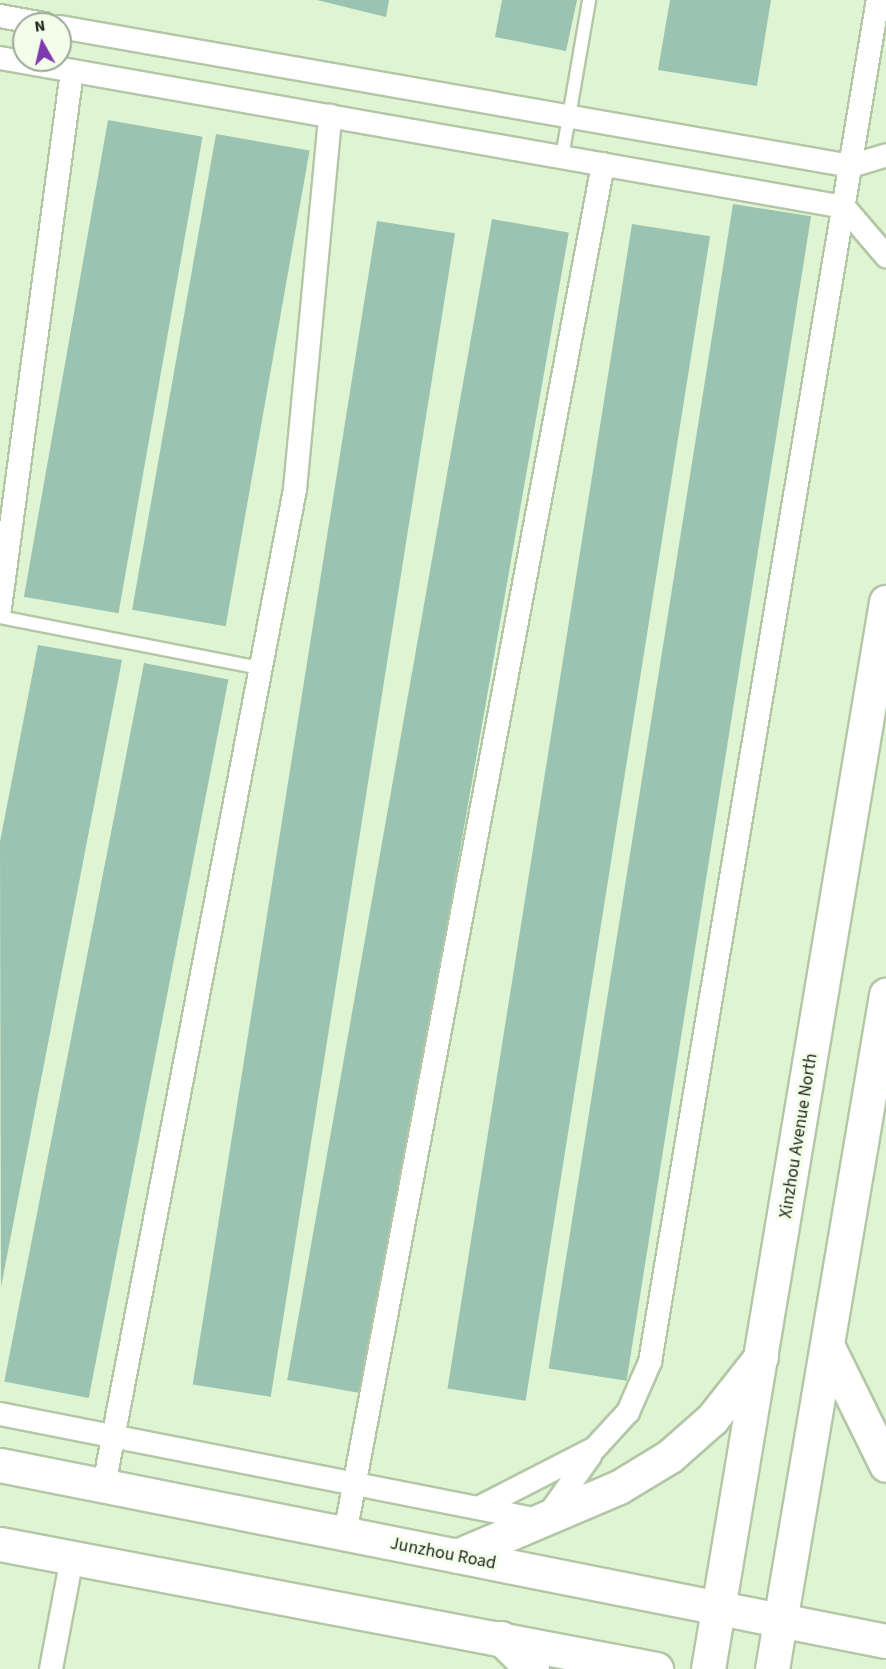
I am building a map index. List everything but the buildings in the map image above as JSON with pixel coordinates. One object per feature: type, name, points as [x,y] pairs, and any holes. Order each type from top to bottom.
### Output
[{"type":"main road","name":"Xinzhou Avenue North","points":[[708,1669],[764,1353],[886,602]]},
{"type":"main road","points":[[772,1669],[829,1349],[886,995]]},
{"type":"main road","points":[[829,1349],[886,1465]]},
{"type":"main road","points":[[457,1556],[544,1521],[619,1487],[670,1456],[712,1419],[764,1353]]},
{"type":"main road","name":"Junzhou Road","points":[[0,1465],[886,1641]]},
{"type":"main road","points":[[0,1544],[656,1669]]},
{"type":"main road","points":[[501,1638],[532,1669]]},
{"type":"street","points":[[0,1414],[544,1521],[595,1448],[628,1412],[650,1362],[878,0]]},
{"type":"street","points":[[72,29],[850,166],[886,155]]},
{"type":"street","points":[[72,71],[844,207],[886,256]]},
{"type":"street","points":[[0,608],[72,72]]},
{"type":"street","points":[[104,1485],[295,489],[330,117]]},
{"type":"street","points":[[345,1534],[357,1484],[603,164]]},
{"type":"street","points":[[478,1508],[595,1448]]},
{"type":"street","points":[[51,1669],[72,1558]]},
{"type":"lane","points":[[562,157],[589,0]]},
{"type":"lane","points":[[0,617],[261,668]]}]
